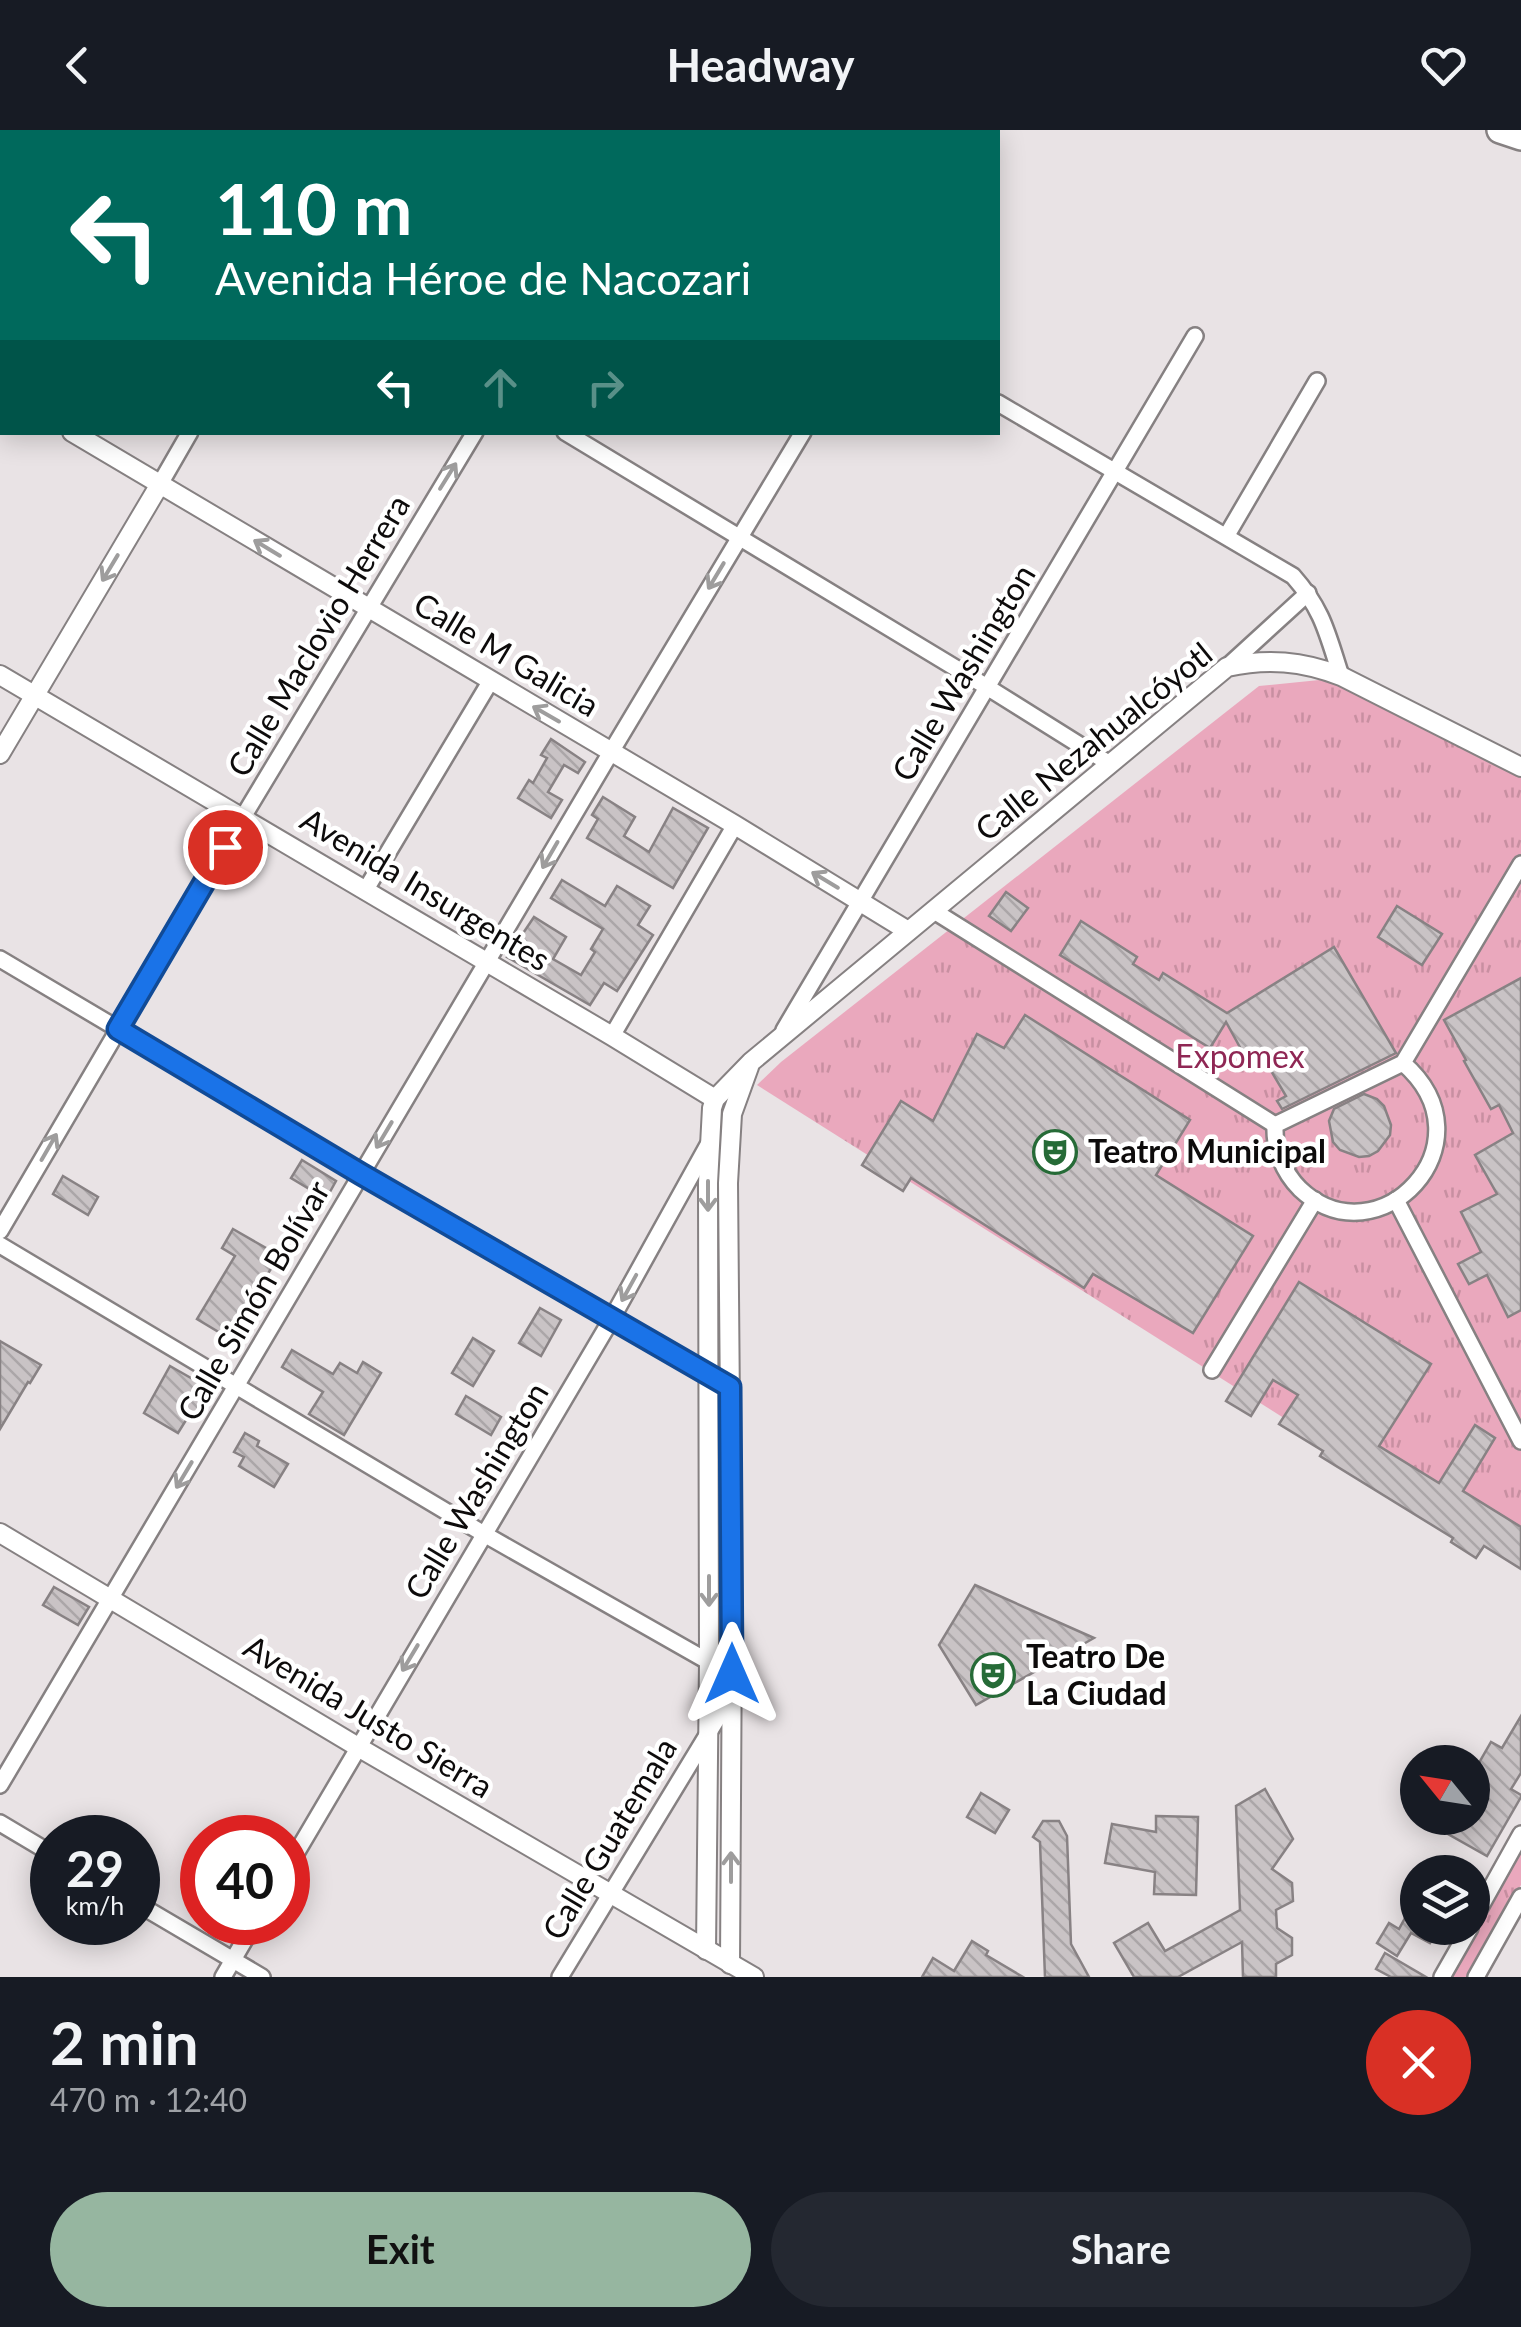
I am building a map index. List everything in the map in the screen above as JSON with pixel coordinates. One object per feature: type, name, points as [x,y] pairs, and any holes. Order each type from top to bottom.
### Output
[{"type":"highway","points":[[1500,130],[1521,137]]},
{"type":"street","name":"Calle Washington","points":[[780,1038],[1194,336]]},
{"type":"street","points":[[1227,536],[1317,381]]},
{"type":"street","points":[[1000,403],[1293,576],[1322,616],[1341,676]]},
{"type":"street","name":"Calle M Galicia","points":[[77,435],[908,931]]},
{"type":"street","points":[[0,754],[188,435]]},
{"type":"street","name":"Calle Maclovio Herrera","points":[[0,1231],[472,435]]},
{"type":"street","points":[[569,435],[1110,764]]},
{"type":"street","name":"Calle Simón Bolívar","points":[[0,1786],[800,435]]},
{"type":"street","points":[[1227,667],[1308,593]]},
{"type":"street","name":"Calle Nezahualcóyotl","points":[[715,1099],[751,1062],[1227,667],[1275,661],[1314,665],[1521,766]]},
{"type":"street","name":"Avenida Insurgentes","points":[[0,675],[715,1099]]},
{"type":"street","points":[[365,891],[490,682]]},
{"type":"street","points":[[612,1036],[735,825]]},
{"type":"street","points":[[1275,1125],[1403,1063],[1521,864]]},
{"type":"street","points":[[934,911],[1275,1125]]},
{"type":"street","points":[[0,959],[730,1387]]},
{"type":"street","points":[[730,1964],[728,1183],[735,1104],[751,1062]]},
{"type":"street","points":[[1275,1125],[1281,1162],[1298,1186],[1316,1200],[1351,1211],[1380,1207],[1396,1200],[1426,1170],[1433,1156],[1437,1127],[1424,1084],[1403,1063]]},
{"type":"street","points":[[706,1950],[708,1183],[715,1099]]},
{"type":"street","points":[[715,1099],[730,1142]]},
{"type":"street","name":"Calle Washington","points":[[310,1829],[611,1320],[710,1142]]},
{"type":"street","points":[[1212,1370],[1316,1200]]},
{"type":"street","points":[[1396,1200],[1521,1441]]},
{"type":"street","points":[[0,1245],[484,1534],[732,1674]]},
{"type":"street","name":"Avenida Justo Sierra","points":[[0,1534],[754,1977]]},
{"type":"street","name":"Calle Guatemala","points":[[560,1977],[731,1696]]},
{"type":"street","points":[[0,1823],[30,1841]]},
{"type":"street","points":[[1490,1890],[1521,1834]]},
{"type":"street","points":[[1452,1959],[1477,1975],[1521,1898]]},
{"type":"street","points":[[160,1917],[262,1977]]},
{"type":"street","points":[[223,1977],[242,1945]]},
{"type":"street","points":[[1442,1977],[1460,1945]]},
{"type":"green space","name":"Expomex","points":[[1339,678],[1521,769],[1521,1568],[757,1085],[781,1062],[1259,686]]},
{"type":"green space","points":[[1521,1849],[1521,1885],[1490,1940],[1490,1903]]},
{"type":"green space","points":[[1466,1945],[1487,1945],[1469,1977],[1448,1977]]},
{"type":"building","points":[[551,739],[585,762],[578,773],[564,765],[548,792],[562,800],[551,818],[518,798],[529,780],[533,783],[547,758],[541,755]]},
{"type":"building","points":[[603,797],[635,817],[624,836],[649,852],[673,808],[708,828],[673,888],[587,838],[598,819],[592,815]]},
{"type":"building","points":[[562,880],[605,906],[617,886],[650,906],[638,925],[653,935],[617,991],[604,983],[590,1005],[507,957],[534,917],[566,937],[553,959],[581,975],[603,929],[551,898]]},
{"type":"building","points":[[1006,892],[1028,908],[1011,931],[989,916]]},
{"type":"building","points":[[1397,906],[1442,934],[1422,965],[1378,937]]},
{"type":"building","points":[[1081,921],[1137,957],[1133,964],[1159,980],[1163,973],[1227,1013],[1334,947],[1396,1053],[1282,1109],[1277,1101],[1286,1096],[1260,1052],[1247,1060],[1226,1022],[1210,1048],[1060,955]]},
{"type":"building","points":[[1521,978],[1521,1310],[1508,1317],[1487,1275],[1469,1284],[1458,1264],[1481,1252],[1461,1212],[1497,1194],[1475,1155],[1513,1133],[1499,1105],[1491,1109],[1444,1020]]},
{"type":"building","name":"Teatro Municipal","points":[[1025,1015],[1190,1120],[1156,1175],[1253,1236],[1193,1333],[1093,1274],[1084,1288],[911,1178],[903,1191],[862,1165],[901,1101],[933,1121],[977,1034],[1004,1048]]},
{"type":"building","name":"Teatro Municipal","points":[[1364,1094],[1384,1106],[1391,1125],[1390,1135],[1378,1151],[1359,1157],[1340,1150],[1333,1142],[1329,1121],[1334,1109]]},
{"type":"building","points":[[302,1160],[336,1181],[326,1199],[291,1178]]},
{"type":"building","points":[[63,1176],[98,1197],[88,1215],[53,1194]]},
{"type":"building","points":[[233,1229],[273,1252],[268,1260],[274,1264],[232,1340],[197,1319],[235,1256],[222,1248]]},
{"type":"building","points":[[1299,1282],[1431,1364],[1379,1446],[1439,1483],[1475,1425],[1495,1438],[1463,1491],[1521,1527],[1521,1569],[1484,1546],[1476,1558],[1451,1542],[1453,1538],[1320,1456],[1323,1451],[1279,1424],[1298,1395],[1273,1380],[1251,1416],[1226,1401]]},
{"type":"building","points":[[540,1308],[561,1320],[541,1356],[519,1343]]},
{"type":"building","points":[[473,1338],[494,1351],[473,1386],[452,1373]]},
{"type":"building","points":[[0,1341],[41,1365],[0,1429]]},
{"type":"building","points":[[292,1350],[333,1374],[340,1363],[357,1373],[363,1362],[381,1373],[344,1435],[309,1414],[323,1392],[282,1367]]},
{"type":"building","points":[[170,1366],[210,1389],[195,1415],[191,1412],[178,1433],[144,1413]]},
{"type":"building","points":[[466,1396],[501,1417],[491,1435],[456,1414]]},
{"type":"building","points":[[245,1433],[259,1441],[257,1446],[288,1464],[274,1487],[239,1466],[244,1457],[234,1452]]},
{"type":"building","name":"Teatro De La Ciudad","points":[[975,1585],[1094,1638],[976,1705],[939,1645]]},
{"type":"building","points":[[54,1587],[89,1607],[78,1625],[43,1605]]},
{"type":"building","points":[[1521,1716],[1521,1773],[1511,1789],[1521,1797],[1485,1855],[1450,1835],[1490,1835],[1489,1745],[1491,1742],[1502,1748]]},
{"type":"building","points":[[1265,1789],[1293,1839],[1272,1869],[1292,1883],[1293,1901],[1276,1910],[1277,1928],[1292,1938],[1292,1955],[1276,1964],[1276,1977],[1243,1977],[1242,1942],[1178,1977],[1134,1977],[1114,1943],[1148,1923],[1165,1951],[1240,1910],[1236,1806]]},
{"type":"building","points":[[981,1793],[1009,1810],[995,1833],[967,1817]]},
{"type":"building","points":[[1156,1816],[1198,1817],[1196,1895],[1154,1894],[1155,1872],[1105,1863],[1112,1824],[1156,1832]]},
{"type":"building","points":[[1043,1821],[1059,1821],[1067,1836],[1071,1944],[1089,1977],[1045,1977],[1040,1842],[1033,1837]]},
{"type":"building","points":[[1389,1923],[1399,1929],[1400,1945],[1404,1945],[1397,1956],[1377,1943]]},
{"type":"building","points":[[972,1941],[988,1951],[986,1955],[1023,1977],[922,1977],[933,1958],[954,1971]]},
{"type":"building","points":[[1385,1953],[1426,1977],[1391,1977],[1376,1969]]},
{"type":"place","name":"Teatro Municipal","points":[[1055,1152]]},
{"type":"place","name":"Teatro De La Ciudad","points":[[993,1675]]},
{"type":"route","points":[[225,847],[118,1029],[730,1387],[732,1674]]}]
